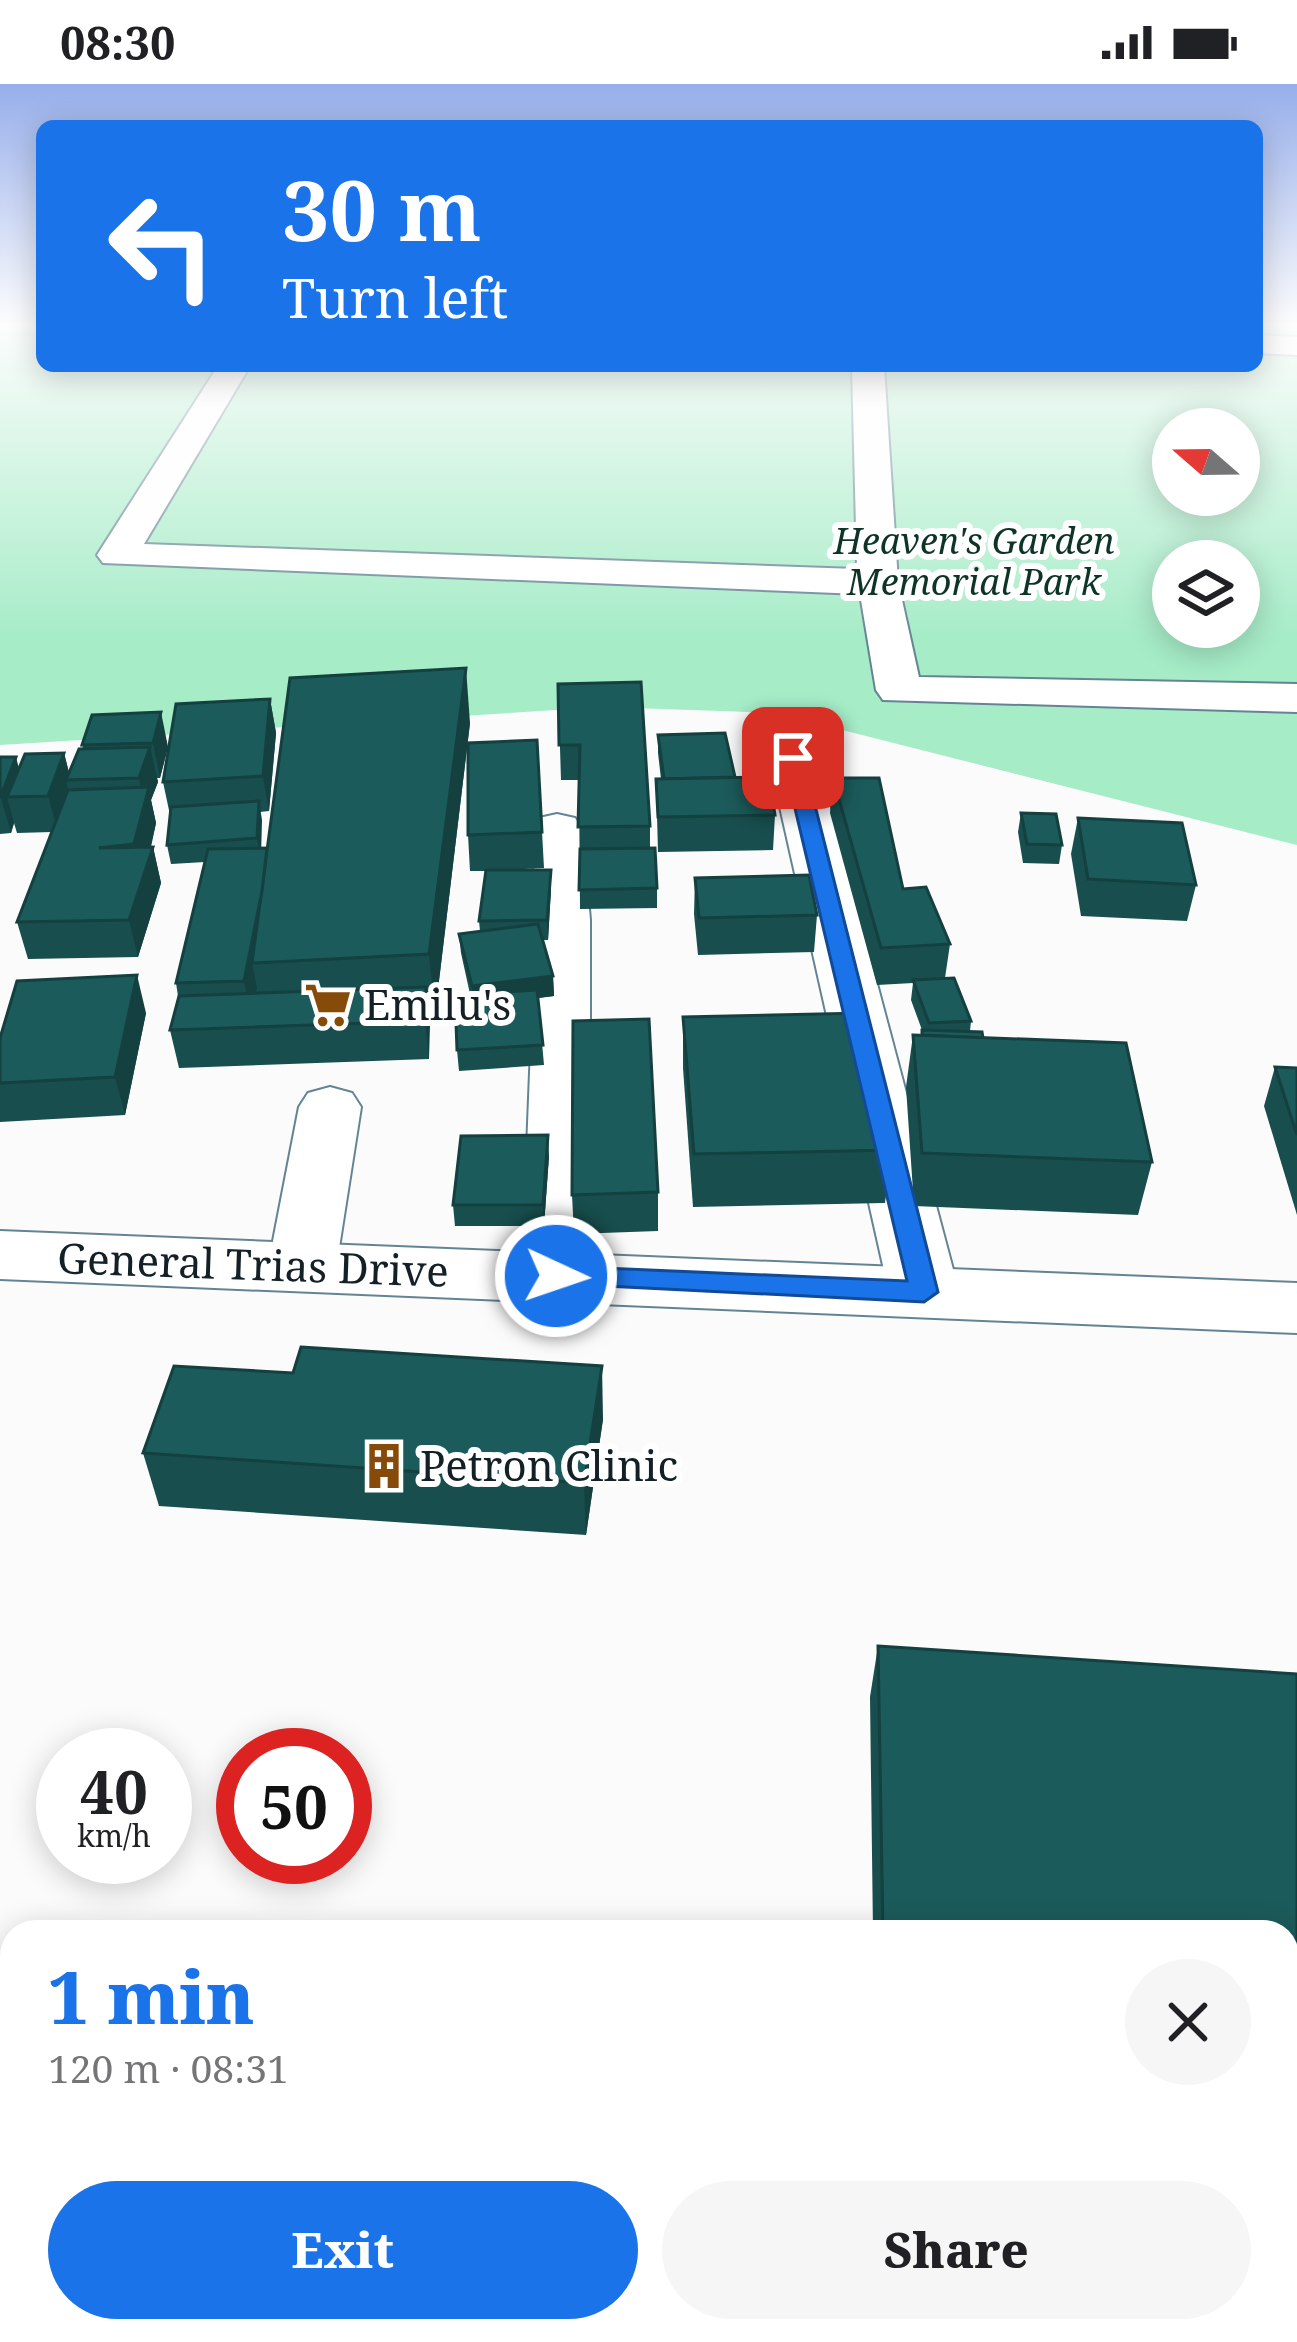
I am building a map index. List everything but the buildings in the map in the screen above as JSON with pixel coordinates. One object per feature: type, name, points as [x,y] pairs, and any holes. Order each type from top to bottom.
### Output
[{"type":"main road","points":[[194,431],[117,555],[878,582]]},
{"type":"main road","points":[[871,431],[878,582],[899,690],[1297,698]]},
{"type":"main road","points":[[793,758],[924,1292]]},
{"type":"main road","points":[[556,1276],[563,920],[557,829]]},
{"type":"main road","points":[[302,1267],[330,1107]]},
{"type":"main road","name":"General Trias Drive","points":[[0,1255],[1297,1308]]},
{"type":"green space","name":"Heaven's Garden Memorial Park","points":[[0,431],[1152,431],[1152,516],[1260,516],[1260,431],[1297,431],[1297,845],[775,713],[604,707],[0,745]]},
{"type":"place","name":"Emilu's","points":[[328,1005]]},
{"type":"place","name":"Petron Clinic","points":[[384,1466]]},
{"type":"route","points":[[556,1276],[924,1292],[793,758]]}]
